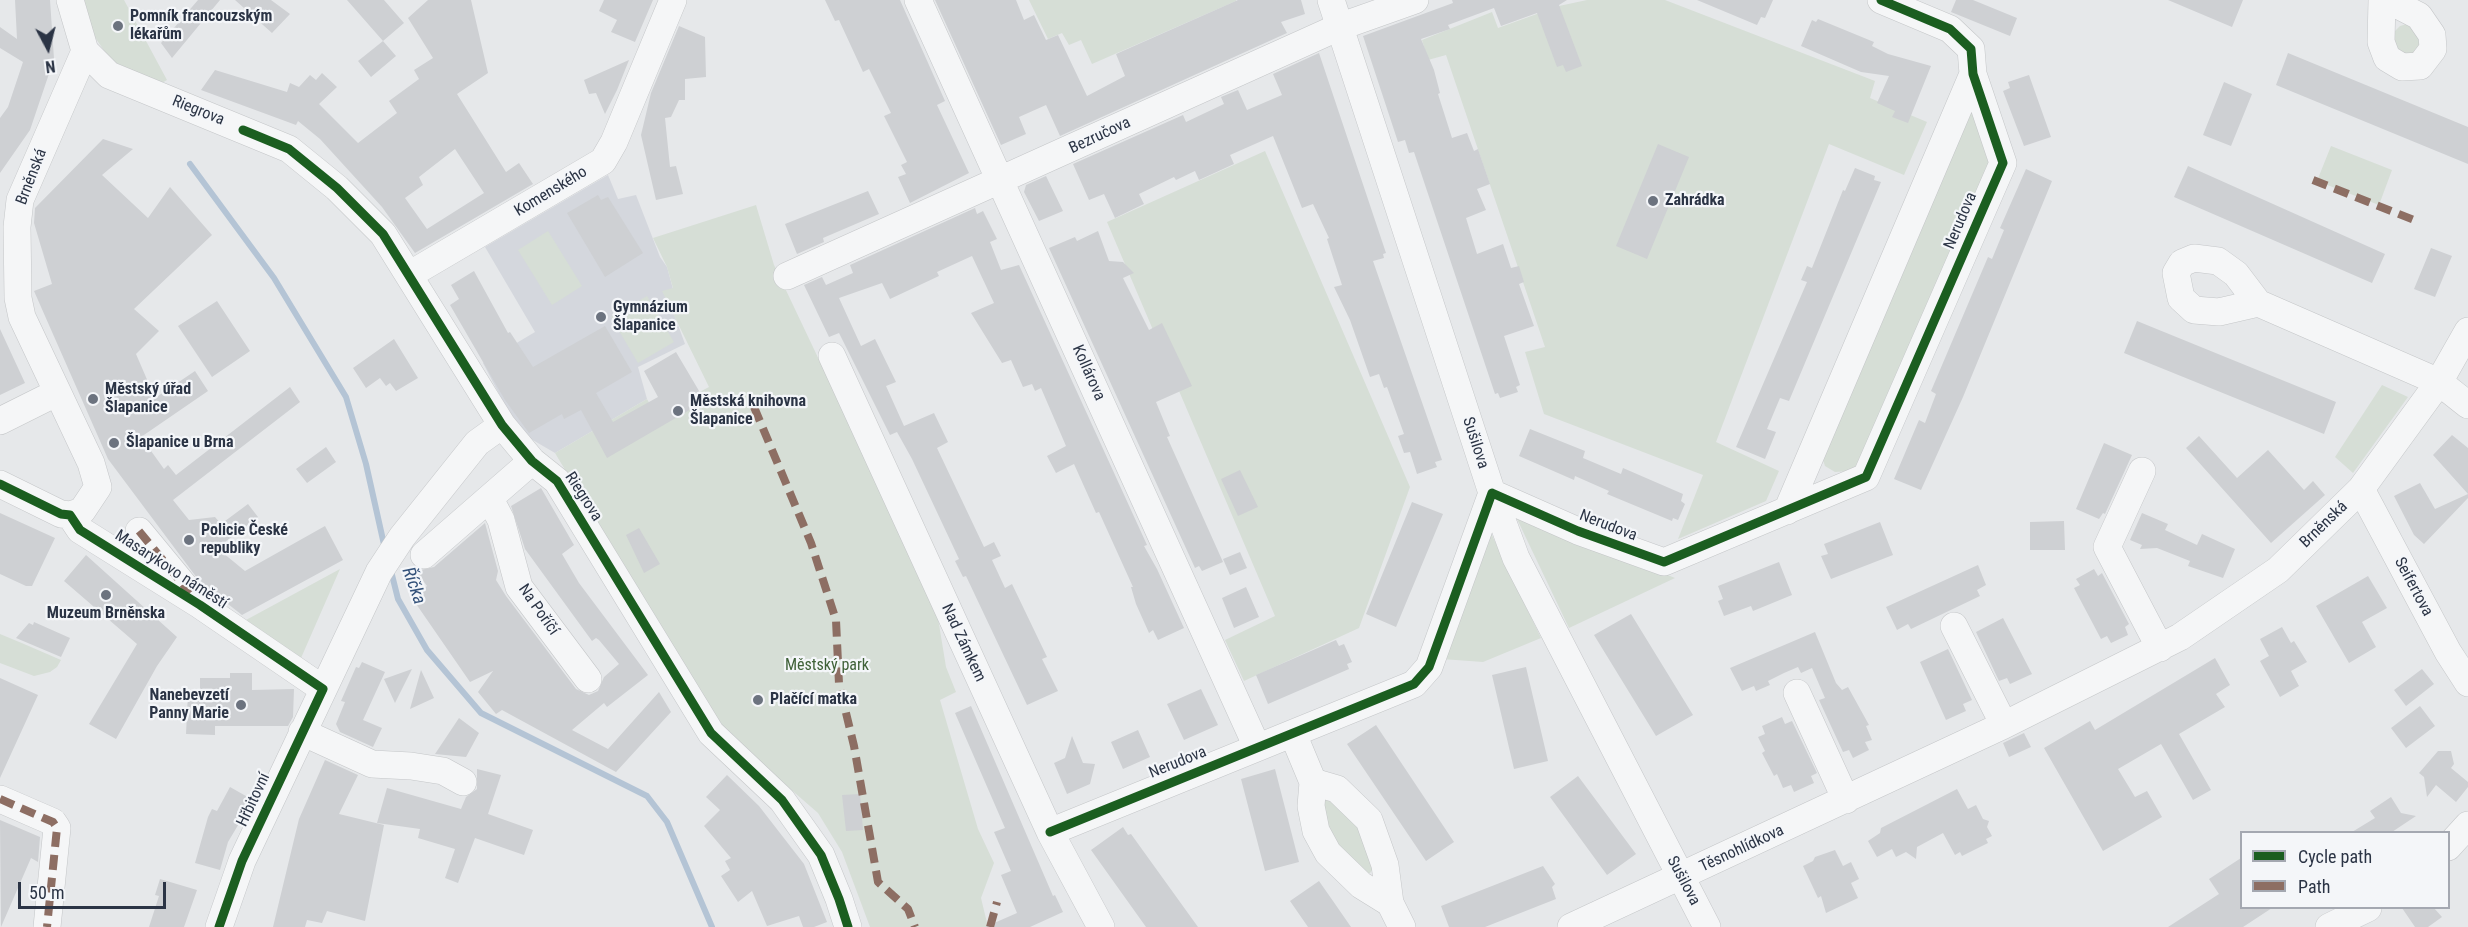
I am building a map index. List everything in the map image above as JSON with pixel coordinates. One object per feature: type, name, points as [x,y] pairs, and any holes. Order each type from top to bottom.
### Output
[{"type":"street","points":[[70,0],[85,51]]},
{"type":"street","name":"Komenského","points":[[409,275],[603,161],[614,141],[673,0]]},
{"type":"street","name":"Kollárova","points":[[918,0],[1257,747]]},
{"type":"street","name":"Sušilova","points":[[1330,0],[1492,493],[1516,558],[1707,927]]},
{"type":"street","name":"Bezručova","points":[[787,276],[1002,181],[1339,27],[1415,0]]},
{"type":"street","name":"Nerudova","points":[[1050,832],[1414,684],[1429,667],[1492,493],[1578,531],[1664,562],[1866,477],[2003,163],[1973,74],[1971,49],[1950,29],[1881,0]]},
{"type":"street","points":[[2382,0],[2381,42],[2387,58],[2402,67],[2420,66],[2433,50],[2432,35],[2419,16],[2388,0]]},
{"type":"street","name":"Riegrova","points":[[85,51],[109,75],[289,149],[337,188],[383,234],[502,425],[532,461],[557,481],[711,733],[782,800],[821,855],[848,927]]},
{"type":"street","name":"Brněnská","points":[[56,393],[22,317],[18,297],[17,227],[20,200],[85,51]]},
{"type":"street","points":[[1787,511],[1973,74]]},
{"type":"street","points":[[2258,303],[2439,382],[2468,405]]},
{"type":"street","name":"Brněnská","points":[[2170,643],[2278,570],[2361,489],[2439,382],[2468,331]]},
{"type":"street","name":"Nad Zámkem","points":[[832,356],[1050,832],[1101,927]]},
{"type":"street","points":[[0,421],[56,393],[98,477],[99,487],[91,501],[82,511],[70,515]]},
{"type":"street","name":"Hřbitovní","points":[[219,927],[242,861],[379,572],[402,537],[477,443],[502,425]]},
{"type":"street","points":[[424,555],[532,461]]},
{"type":"street","points":[[2142,471],[2108,547],[2170,643]]},
{"type":"street","name":"Masarykovo náměstí","points":[[0,484],[61,514],[70,515],[80,530],[200,605],[323,689]]},
{"type":"street","name":"Seifertova","points":[[2361,489],[2448,652],[2468,683]]},
{"type":"street","name":"Na Poříčí","points":[[490,499],[501,520],[519,587],[588,679]]},
{"type":"street","name":"Masarykovo náměstí","points":[[139,531],[200,605]]},
{"type":"street","points":[[1954,626],[2004,725]]},
{"type":"street","name":"Těsnohlídkova","points":[[1571,927],[1846,800],[2170,643]]},
{"type":"street","points":[[1797,693],[1846,800]]},
{"type":"street","points":[[302,732],[372,764],[411,766],[443,771],[463,782]]},
{"type":"street","points":[[1293,734],[1313,782],[1311,806],[1314,822],[1328,853],[1361,885],[1390,903]]},
{"type":"street","points":[[1313,782],[1337,789],[1369,820],[1385,865],[1390,903],[1402,927]]},
{"type":"street","points":[[0,800],[53,822],[57,828],[47,927]]},
{"type":"street","points":[[2450,845],[2468,825]]},
{"type":"street","points":[[2329,927],[2369,915]]},
{"type":"shaded area","name":"Gymnázium Šlapanice","points":[[608,175],[618,199],[636,195],[660,257],[667,267],[673,289],[663,292],[670,303],[685,344],[638,367],[647,399],[555,453],[519,432],[483,363],[535,332],[485,247]]},
{"type":"green space","points":[[82,0],[124,0],[167,80],[160,84],[112,62],[94,36]]},
{"type":"green space","points":[[1029,0],[1236,1],[1092,64],[1081,40],[1069,45],[1062,33],[1048,39]]},
{"type":"green space","points":[[1587,0],[1665,0],[1875,81],[1870,98],[1927,122],[1904,175],[1829,144],[1716,442],[1779,471],[1766,501],[1678,539],[1703,475],[1544,414],[1525,352],[1545,347],[1446,55],[1428,60],[1422,40],[1492,12],[1498,28],[1559,6]]},
{"type":"green space","points":[[2407,24],[2418,27],[2421,54],[2396,55],[2393,33],[2400,26]]},
{"type":"green space","points":[[1969,102],[1995,156],[1867,463],[1851,471],[1835,472],[1825,466],[1821,454]]},
{"type":"green space","points":[[2331,146],[2392,170],[2379,205],[2317,181]]},
{"type":"green space","points":[[1265,151],[1410,487],[1359,628],[1244,681],[1225,640],[1275,616],[1107,222]]},
{"type":"green space","name":"Městský park","points":[[756,205],[774,265],[936,606],[946,667],[956,692],[940,700],[978,829],[994,863],[981,898],[988,927],[870,927],[842,852],[818,813],[719,727],[555,453],[647,399],[656,415],[709,387],[662,291],[673,288],[667,267],[653,238]]},
{"type":"green space","points":[[548,231],[582,286],[552,305],[518,250]]},
{"type":"green space","points":[[647,296],[674,342],[638,363],[611,317]]},
{"type":"green space","points":[[2382,385],[2408,397],[2353,473],[2335,457]]},
{"type":"green space","points":[[1524,517],[1675,578],[1569,628],[1517,519]]},
{"type":"green space","points":[[1489,529],[1541,638],[1483,662],[1442,659]]},
{"type":"green space","points":[[340,569],[301,658],[246,620]]},
{"type":"green space","points":[[0,634],[61,660],[50,672],[34,676],[0,663]]},
{"type":"green space","points":[[1321,795],[1347,805],[1376,864],[1370,873],[1360,874],[1331,845]]},
{"type":"building","points":[[15,0],[50,0],[54,59],[30,130],[0,173],[0,118],[8,107],[23,62],[0,48],[0,27],[17,39]]},
{"type":"building","points":[[198,0],[220,0],[172,58],[161,43]]},
{"type":"building","points":[[235,0],[271,0],[290,14],[272,33]]},
{"type":"building","points":[[347,0],[384,0],[404,23],[383,41]]},
{"type":"building","points":[[428,0],[471,0],[488,73],[457,94],[506,172],[519,163],[533,184],[415,253],[382,207],[320,139],[298,121],[296,125],[201,90],[215,70],[287,92],[290,83],[299,87],[310,75],[316,80],[322,73],[337,87],[319,104],[358,143],[397,113],[389,101],[419,79],[414,70],[433,58],[408,18]],"holes":[[[455,149],[484,193],[427,229],[405,198],[423,185],[419,177]]]},
{"type":"building","points":[[604,0],[653,0],[635,42],[611,32],[617,20],[599,11]]},
{"type":"building","points":[[825,0],[900,0],[945,101],[937,105],[969,173],[910,203],[898,177],[906,174],[901,165],[907,162],[884,116],[891,113],[869,69],[863,72],[839,20],[835,21]]},
{"type":"building","points":[[935,0],[1016,0],[1024,20],[1034,15],[1046,40],[1058,35],[1087,96],[1125,76],[1116,54],[1238,0],[1301,0],[1305,14],[1281,22],[1287,33],[1060,136],[1046,105],[1019,117],[1026,134],[1001,145]]},
{"type":"building","points":[[1452,0],[1567,0],[1559,5],[1582,66],[1566,72],[1563,65],[1557,67],[1537,13],[1501,26],[1494,8],[1448,25],[1450,29],[1421,39],[1434,70],[1440,93],[1438,94],[1452,138],[1467,133],[1474,151],[1478,149],[1490,184],[1477,189],[1486,210],[1466,218],[1477,254],[1503,244],[1511,268],[1519,266],[1524,282],[1519,284],[1534,326],[1504,336],[1520,385],[1516,387],[1518,392],[1500,398],[1498,393],[1495,394],[1414,152],[1409,153],[1405,140],[1398,142],[1363,36],[1453,3]]},
{"type":"building","points":[[1697,0],[1773,0],[1765,18],[1761,17],[1757,25]]},
{"type":"building","points":[[1956,0],[1973,0],[2017,18],[2010,36],[1951,12]]},
{"type":"building","points":[[2168,0],[2243,0],[2232,27]]},
{"type":"building","points":[[1818,19],[1874,42],[1872,46],[1888,54],[1931,66],[1908,123],[1892,117],[1895,111],[1877,103],[1889,76],[1861,72],[1801,46],[1812,20],[1816,22]]},
{"type":"building","points":[[679,26],[705,37],[706,77],[685,79],[685,100],[679,100],[671,117],[665,118],[670,167],[676,166],[683,194],[656,200],[641,135],[651,93]]},
{"type":"building","points":[[383,41],[396,56],[371,77],[358,61]]},
{"type":"building","points":[[1319,53],[1386,253],[1383,254],[1384,258],[1373,261],[1442,460],[1435,462],[1437,467],[1417,474],[1410,452],[1404,453],[1398,436],[1404,434],[1387,387],[1384,388],[1379,374],[1370,377],[1350,320],[1334,287],[1342,285],[1327,239],[1329,238],[1313,204],[1302,208],[1273,136],[1230,155],[1234,164],[1199,180],[1195,171],[1176,180],[1174,177],[1139,194],[1144,204],[1115,218],[1104,194],[1089,200],[1073,164],[1183,115],[1186,122],[1224,104],[1221,97],[1238,90],[1247,110],[1282,95],[1273,74]]},
{"type":"building","points":[[2288,53],[2468,127],[2468,164],[2276,85]]},
{"type":"building","points":[[629,60],[605,114],[596,93],[589,94],[584,80]]},
{"type":"building","points":[[2029,75],[2051,137],[2024,146],[2003,91],[2010,88],[2008,82]]},
{"type":"building","points":[[2224,82],[2252,94],[2231,146],[2203,135]]},
{"type":"building","points":[[103,139],[133,149],[102,175],[148,218],[170,187],[212,235],[134,309],[159,331],[136,354],[155,398],[195,371],[208,391],[141,437],[164,469],[168,465],[176,475],[290,387],[300,402],[173,500],[189,520],[215,517],[221,524],[248,504],[258,517],[217,548],[245,571],[325,526],[343,560],[242,615],[200,582],[108,459],[34,291],[52,284],[34,223],[35,208]]},
{"type":"building","name":"Zahrádka","points":[[1658,144],[1689,157],[1647,259],[1616,246]]},
{"type":"building","points":[[2188,166],[2385,254],[2372,283],[2174,197]]},
{"type":"building","points":[[1855,168],[1875,176],[1874,180],[1881,182],[1789,401],[1780,398],[1767,429],[1776,432],[1765,459],[1736,447],[1807,282],[1801,280],[1807,266],[1812,268],[1843,190],[1845,191]]},
{"type":"building","points":[[2026,169],[2052,181],[1963,397],[1921,490],[1894,479],[1919,420],[1925,423],[1936,394],[1931,391],[1988,257],[1992,259],[2004,230],[2000,228]]},
{"type":"building","points":[[1046,176],[1063,211],[1039,221],[1024,192],[1026,185]]},
{"type":"building","points":[[868,191],[879,214],[823,238],[824,242],[797,254],[785,224]]},
{"type":"building","points":[[598,195],[601,200],[608,197],[643,253],[605,277],[567,213]]},
{"type":"building","points":[[975,208],[977,214],[983,211],[997,239],[990,242],[1001,270],[1019,265],[1147,545],[1144,546],[1184,628],[1158,640],[1153,630],[1149,633],[1136,604],[1131,587],[1133,587],[1074,464],[1056,473],[1047,456],[1066,446],[1041,388],[1035,391],[1032,384],[1023,387],[1011,360],[1002,363],[971,313],[994,303],[972,256],[937,272],[939,276],[890,299],[882,283],[839,298],[861,346],[875,339],[896,382],[886,386],[904,426],[934,413],[948,442],[937,448],[984,547],[994,542],[1001,556],[992,560],[1005,588],[1012,584],[1047,657],[1042,659],[1058,691],[1027,705],[966,576],[963,577],[955,561],[959,559],[912,459],[897,432],[890,435],[839,333],[829,337],[804,285],[822,277],[826,285],[853,273],[850,265]]},
{"type":"building","points":[[1098,231],[1109,261],[1123,262],[1134,273],[1123,278],[1149,330],[1162,323],[1192,386],[1156,402],[1170,436],[1167,437],[1223,562],[1202,571],[1199,566],[1195,568],[1049,248],[1075,237],[1077,241]]},
{"type":"building","points":[[2431,248],[2452,256],[2435,297],[2414,289]]},
{"type":"building","points":[[474,271],[508,333],[510,332],[533,367],[605,326],[632,372],[596,393],[613,422],[658,397],[644,371],[676,352],[705,401],[607,458],[581,410],[564,419],[562,414],[529,433],[505,400],[450,305],[459,299],[451,285]]},
{"type":"building","points":[[217,301],[250,351],[212,377],[178,326]]},
{"type":"building","points":[[2137,321],[2336,402],[2324,434],[2124,353]]},
{"type":"building","points":[[0,329],[25,383],[0,395]]},
{"type":"building","points":[[394,339],[418,378],[396,391],[390,383],[386,386],[380,378],[366,388],[353,368]]},
{"type":"building","points":[[1530,429],[1585,451],[1583,458],[1621,474],[1623,468],[1683,494],[1681,501],[1685,504],[1678,520],[1673,518],[1672,521],[1607,494],[1609,491],[1575,476],[1574,480],[1519,456]]},
{"type":"building","points":[[2452,435],[2468,448],[2468,494],[2433,455]]},
{"type":"building","points":[[2199,436],[2237,478],[2268,450],[2304,490],[2313,481],[2325,495],[2271,543],[2186,448]]},
{"type":"building","points":[[2104,443],[2132,455],[2105,514],[2103,513],[2099,519],[2076,509]]},
{"type":"building","points":[[326,447],[336,462],[307,483],[296,469]]},
{"type":"building","points":[[1240,470],[1258,507],[1238,516],[1221,479]]},
{"type":"building","points":[[2420,483],[2435,509],[2468,494],[2468,498],[2424,544],[2414,535],[2394,496]]},
{"type":"building","points":[[541,488],[574,545],[562,554],[579,583],[648,675],[607,707],[604,703],[572,730],[608,749],[659,692],[671,712],[616,772],[502,710],[496,714],[478,692],[493,671],[470,682],[412,598],[427,586],[416,571],[434,567],[485,523],[498,571],[496,580],[506,596],[576,689],[589,695],[598,691],[604,677],[619,664],[599,640],[596,638],[592,641],[525,549],[511,506]]},
{"type":"building","points":[[1412,502],[1443,514],[1396,627],[1366,614]]},
{"type":"building","points":[[0,513],[55,538],[32,586],[26,586],[0,574]]},
{"type":"building","points":[[2142,513],[2168,524],[2165,530],[2197,545],[2202,534],[2235,549],[2223,578],[2188,566],[2190,561],[2157,548],[2140,549],[2142,545],[2130,540]]},
{"type":"building","points":[[2064,521],[2065,550],[2030,550],[2030,522]]},
{"type":"building","points":[[1880,522],[1893,555],[1831,579],[1821,556],[1828,554],[1824,544]]},
{"type":"building","points":[[639,528],[660,564],[644,573],[626,535]]},
{"type":"building","points":[[1240,552],[1247,568],[1230,575],[1223,559]]},
{"type":"building","points":[[86,555],[177,637],[157,666],[116,739],[89,724],[137,644],[64,581]]},
{"type":"building","points":[[1779,562],[1792,595],[1753,611],[1751,606],[1724,616],[1718,601],[1723,599],[1718,586]]},
{"type":"building","points":[[1978,565],[1986,585],[1977,590],[1980,596],[1911,629],[1908,624],[1897,630],[1886,607]]},
{"type":"building","points":[[2094,569],[2098,576],[2102,573],[2129,624],[2125,627],[2128,635],[2111,643],[2107,636],[2101,639],[2074,588],[2080,585],[2076,579]]},
{"type":"building","points":[[2368,576],[2387,608],[2362,622],[2376,647],[2349,663],[2316,606]]},
{"type":"building","points":[[1246,587],[1259,617],[1234,628],[1222,598]]},
{"type":"building","points":[[1631,614],[1693,715],[1656,736],[1594,635]]},
{"type":"building","points":[[2003,618],[2032,674],[2010,684],[2007,678],[1999,681],[1976,632]]},
{"type":"building","points":[[34,622],[70,638],[61,657],[16,638],[29,623],[33,625]]},
{"type":"building","points":[[2282,627],[2291,643],[2294,641],[2307,662],[2291,671],[2299,686],[2280,697],[2260,661],[2269,656],[2260,639]]},
{"type":"building","points":[[1815,632],[1836,683],[1842,690],[1848,687],[1869,725],[1866,726],[1872,740],[1865,742],[1869,750],[1853,758],[1849,750],[1843,752],[1819,700],[1825,698],[1812,668],[1801,673],[1798,667],[1768,681],[1770,685],[1756,691],[1754,686],[1742,691],[1730,668]]},
{"type":"building","points":[[1336,640],[1339,646],[1344,644],[1352,662],[1347,664],[1349,669],[1268,704],[1256,675]]},
{"type":"building","points":[[1948,649],[1972,700],[1963,704],[1966,711],[1946,720],[1920,662]]},
{"type":"building","points":[[2215,658],[2230,685],[2216,694],[2225,707],[2179,734],[2211,790],[2193,800],[2161,744],[2118,769],[2135,797],[2147,791],[2162,817],[2103,851],[2044,748],[2090,721],[2095,730]]},
{"type":"building","points":[[362,662],[385,672],[363,720],[382,728],[373,747],[340,732],[336,724],[345,702],[341,701],[356,667],[359,668]]},
{"type":"building","points":[[1526,667],[1548,761],[1514,769],[1492,675]]},
{"type":"building","points":[[412,669],[395,703],[384,679]]},
{"type":"building","points":[[2422,669],[2434,684],[2406,706],[2394,690]]},
{"type":"building","points":[[421,670],[434,698],[410,709]]},
{"type":"building","name":"Nanebevzetí Panny Marie","points":[[230,673],[252,673],[252,690],[294,689],[293,717],[288,726],[215,726],[215,735],[186,734],[188,692],[200,692],[200,678],[230,678]]},
{"type":"building","points":[[0,678],[38,695],[0,778]]},
{"type":"building","points":[[1201,689],[1218,725],[1184,740],[1167,704]]},
{"type":"building","points":[[971,706],[1053,896],[1055,895],[1063,912],[1030,927],[985,927],[1017,913],[1001,875],[1011,871],[994,832],[1005,828],[955,713]]},
{"type":"building","points":[[2420,706],[2435,726],[2406,748],[2391,728]]},
{"type":"building","points":[[1782,717],[1785,724],[1792,721],[1817,773],[1811,776],[1814,783],[1794,792],[1791,785],[1783,788],[1777,774],[1774,776],[1762,753],[1765,751],[1758,737],[1765,734],[1762,726]]},
{"type":"building","points":[[459,718],[479,733],[466,757],[435,754]]},
{"type":"building","points":[[1376,725],[1454,842],[1426,861],[1347,744]]},
{"type":"building","points":[[1138,730],[1150,757],[1123,769],[1111,742]]},
{"type":"building","points":[[2024,733],[2031,747],[2009,757],[2003,743]]},
{"type":"building","points":[[1072,736],[1083,763],[1095,764],[1090,784],[1067,794],[1054,763],[1065,758]]},
{"type":"building","points":[[2438,751],[2451,751],[2454,764],[2451,768],[2468,782],[2468,787],[2456,802],[2436,785],[2427,797],[2424,777],[2419,773]]},
{"type":"building","points":[[325,760],[358,775],[339,814],[384,825],[365,921],[327,911],[322,923],[307,920],[305,927],[273,927],[299,819]]},
{"type":"building","points":[[477,769],[501,775],[488,814],[533,830],[524,855],[475,838],[458,883],[445,878],[455,849],[418,838],[420,829],[377,823],[387,788],[461,809],[466,797],[477,789]]},
{"type":"building","points":[[1275,769],[1299,862],[1265,871],[1241,779]]},
{"type":"building","points":[[727,775],[759,806],[804,864],[827,922],[814,927],[803,927],[799,916],[767,926],[752,891],[738,902],[721,876],[730,870],[725,861],[731,858],[704,826],[720,810],[706,797]]},
{"type":"building","points":[[1578,776],[1636,854],[1607,875],[1550,797]]},
{"type":"building","points":[[230,787],[253,800],[228,842],[220,870],[195,863],[208,817],[212,809],[217,811]]},
{"type":"building","points":[[1957,789],[1968,809],[1976,805],[1983,819],[1989,821],[1987,827],[1992,836],[1986,839],[1988,843],[1962,856],[1960,852],[1955,855],[1943,833],[1917,847],[1916,859],[1906,852],[1896,857],[1892,849],[1877,857],[1868,841],[1880,833],[1881,828]]},
{"type":"building","points":[[860,794],[863,830],[846,831],[842,795]]},
{"type":"building","points":[[2391,797],[2401,813],[2416,816],[2394,831],[2354,831],[2375,818],[2370,811]]},
{"type":"building","points":[[0,820],[40,837],[38,862],[31,858],[1,927]]},
{"type":"building","points":[[1123,827],[1128,835],[1131,834],[1198,927],[1146,927],[1091,850]]},
{"type":"building","points":[[1835,850],[1843,866],[1851,862],[1859,879],[1851,883],[1858,898],[1826,913],[1821,896],[1818,898],[1803,866],[1813,861],[1815,857]]},
{"type":"building","points":[[2240,859],[2240,909],[2270,909],[2243,927],[2168,927],[2219,894],[2209,879]]},
{"type":"building","points":[[1543,866],[1555,884],[1552,887],[1556,899],[1485,927],[1449,927],[1441,906]]},
{"type":"building","points":[[160,879],[197,890],[184,927],[149,927],[159,896],[155,895]]},
{"type":"building","points":[[1319,881],[1351,927],[1308,927],[1290,901]]},
{"type":"building","points":[[2403,909],[2435,909],[2442,917],[2428,927],[2415,927]]},
{"type":"waterway","name":"Říčka","points":[[190,164],[274,278],[346,397],[366,464],[385,549]]},
{"type":"waterway","name":"Říčka","points":[[391,571],[398,599],[427,650],[481,713],[647,796],[667,822],[712,927]]},
{"type":"marked path","points":[[2313,180],[2414,220]]},
{"type":"marked path","points":[[754,407],[811,543],[836,620],[839,684],[854,746],[878,882],[908,909],[915,927]]},
{"type":"marked path","points":[[139,531],[190,593]]},
{"type":"marked path","points":[[0,799],[53,822],[57,828],[47,927]]},
{"type":"marked path","points":[[990,927],[997,902]]},
{"type":"cycle path","points":[[1050,832],[1414,684],[1429,667],[1492,493],[1578,531],[1664,562],[1866,477],[2003,163],[1973,74],[1971,49],[1950,29],[1881,0]]},
{"type":"cycle path","points":[[243,130],[289,149],[337,188],[383,234],[502,425],[532,461],[557,481],[711,733],[782,800],[821,855],[848,927]]},
{"type":"cycle path","points":[[0,484],[61,514],[70,515],[80,530],[200,605],[323,689],[242,861],[219,927]]},
{"type":"place","name":"Pomník francouzským lékařům","points":[[118,26]]},
{"type":"place","name":"Zahrádka","points":[[1653,201]]},
{"type":"place","name":"Gymnázium Šlapanice","points":[[601,317]]},
{"type":"place","name":"Městský úřad Šlapanice","points":[[93,399]]},
{"type":"place","name":"Městská knihovna Šlapanice","points":[[678,411]]},
{"type":"place","name":"Šlapanice u Brna","points":[[114,443]]},
{"type":"place","name":"Policie České republiky","points":[[189,540]]},
{"type":"place","name":"Muzeum Brněnska","points":[[106,595]]},
{"type":"place","name":"Plačící matka","points":[[758,700]]},
{"type":"place","name":"Nanebevzetí Panny Marie","points":[[241,705]]}]
